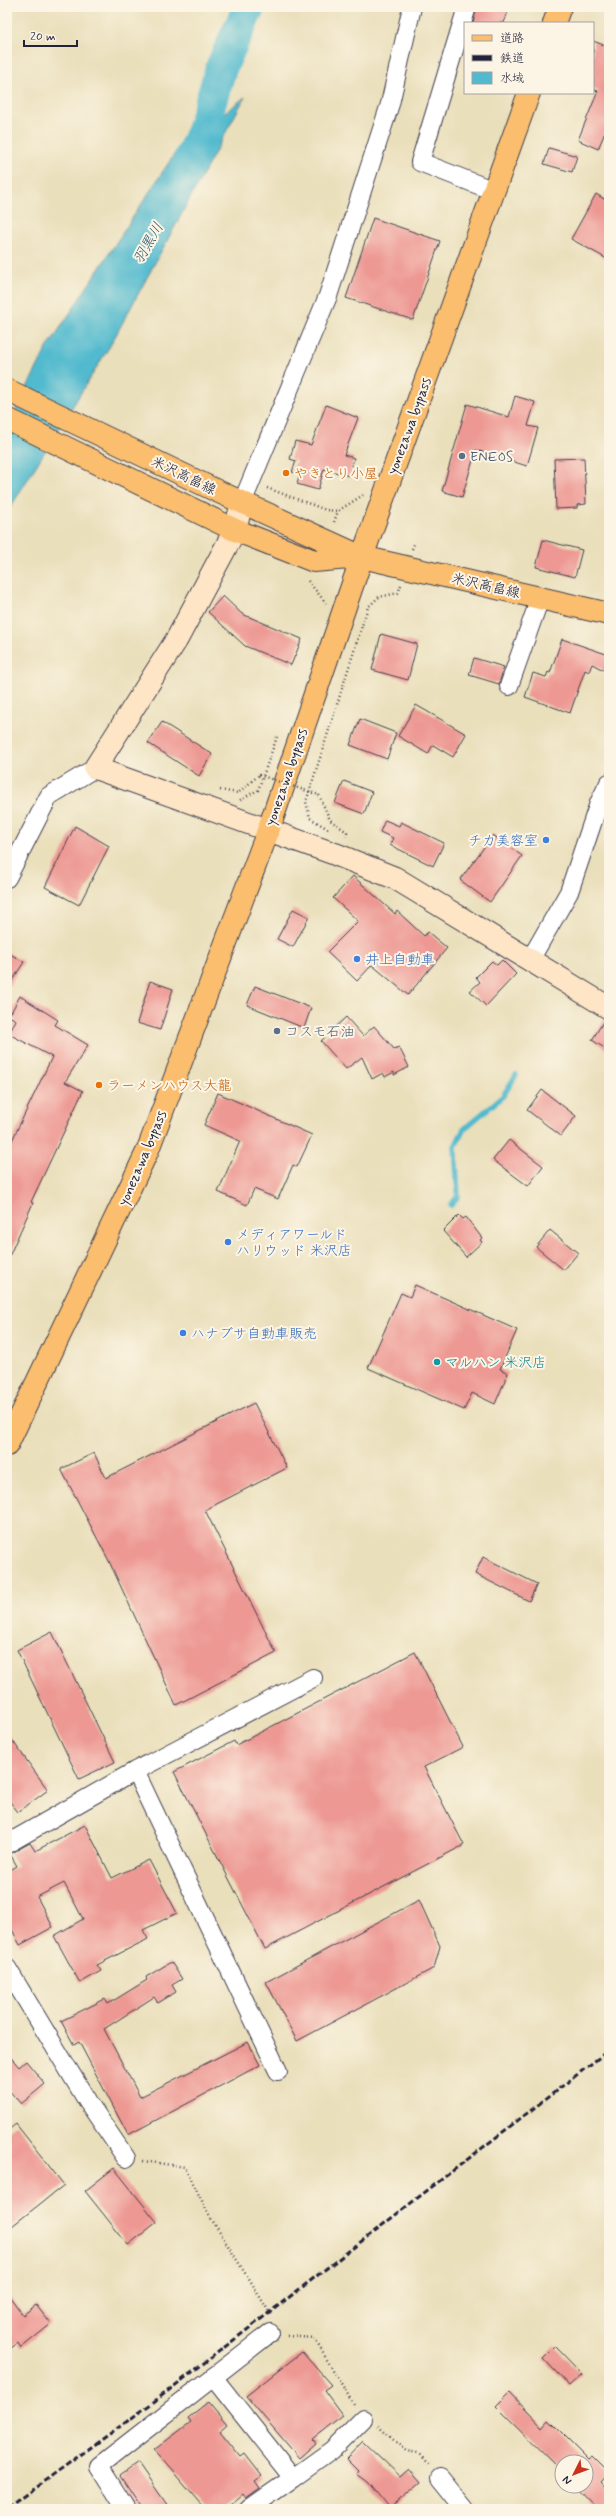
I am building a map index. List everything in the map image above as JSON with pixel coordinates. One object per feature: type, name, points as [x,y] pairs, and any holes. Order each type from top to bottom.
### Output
[{"type":"main road","points":[[554,22],[560,7]]},
{"type":"main road","name":"yonezawa bypass","points":[[7,1445],[148,1152],[268,831],[362,557],[529,94]]},
{"type":"main road","name":"米沢高畠線","points":[[7,390],[242,503],[362,557],[609,614]]},
{"type":"main road","name":"米沢高畠線","points":[[7,419],[235,530],[314,561],[362,557]]},
{"type":"street","points":[[7,878],[49,796],[95,768],[177,639],[235,530],[242,503],[250,482],[328,296],[390,104],[412,7]]},
{"type":"street","points":[[467,7],[420,162],[494,191]]},
{"type":"street","points":[[509,686],[540,598]]},
{"type":"street","points":[[95,768],[335,854],[395,878],[609,1008]]},
{"type":"street","points":[[530,960],[569,892],[599,803],[609,783]]},
{"type":"street","points":[[7,1844],[135,1771],[313,1678]]},
{"type":"street","points":[[135,1771],[278,2071]]},
{"type":"street","points":[[7,1968],[88,2102],[126,2158]]},
{"type":"street","points":[[126,2509],[100,2466],[276,2328]]},
{"type":"street","points":[[213,2377],[293,2478]]},
{"type":"street","points":[[249,2509],[332,2450],[364,2416]]},
{"type":"street","points":[[440,2478],[465,2509]]},
{"type":"path","points":[[250,482],[326,510],[338,511],[366,492]]},
{"type":"path","points":[[311,583],[327,603],[324,611]]},
{"type":"path","points":[[333,832],[310,818],[306,802],[368,607],[379,597],[398,593]]},
{"type":"path","points":[[232,799],[239,800],[258,790],[280,730]]},
{"type":"path","points":[[214,789],[238,793],[259,775],[319,795],[330,820],[347,832],[344,840],[338,836]]},
{"type":"path","points":[[126,2158],[185,2167],[209,2215],[276,2328],[314,2338],[350,2402],[364,2416],[406,2451],[418,2453],[440,2478]]},
{"type":"water","points":[[245,97],[111,344],[7,513],[7,427],[47,348],[179,147]]},
{"type":"building","points":[[477,7],[497,7],[508,11],[504,22],[473,22]]},
{"type":"building","points":[[594,41],[609,47],[609,123],[598,149],[578,140],[598,91],[594,89]]},
{"type":"building","points":[[549,148],[577,156],[572,172],[544,164]]},
{"type":"building","points":[[596,194],[609,202],[609,260],[571,239]]},
{"type":"building","points":[[373,218],[440,241],[413,320],[346,298]]},
{"type":"building","points":[[515,396],[535,402],[528,426],[538,428],[527,466],[476,450],[462,497],[442,491],[467,404],[509,417]]},
{"type":"building","points":[[326,405],[358,418],[344,455],[354,458],[349,476],[324,469],[318,490],[297,484],[300,474],[292,472],[296,461],[290,459],[295,441],[311,445]]},
{"type":"building","points":[[584,458],[586,504],[577,505],[577,508],[556,509],[554,459]]},
{"type":"building","points":[[543,540],[582,550],[575,577],[536,567]]},
{"type":"building","points":[[223,596],[242,614],[302,639],[291,665],[245,646],[208,612]]},
{"type":"building","points":[[381,634],[417,644],[408,680],[372,670]]},
{"type":"building","points":[[562,639],[609,655],[609,673],[592,664],[589,672],[585,670],[570,713],[525,697],[533,673],[546,677],[548,672],[550,673]]},
{"type":"building","points":[[474,658],[504,667],[499,684],[469,675]]},
{"type":"building","points":[[416,705],[466,734],[453,757],[433,745],[428,754],[398,736]]},
{"type":"building","points":[[360,719],[396,733],[387,759],[350,745]]},
{"type":"building","points":[[162,722],[212,754],[199,776],[148,743]]},
{"type":"building","points":[[344,781],[372,792],[364,814],[335,803]]},
{"type":"building","points":[[385,820],[399,826],[401,822],[444,843],[433,866],[390,845],[393,838],[380,832]]},
{"type":"building","points":[[75,826],[109,846],[79,905],[45,887]]},
{"type":"building","points":[[493,835],[522,856],[490,902],[460,880]]},
{"type":"building","points":[[353,876],[395,914],[397,911],[424,936],[428,932],[447,948],[408,995],[372,965],[357,981],[327,952],[358,921],[333,898]]},
{"type":"building","points":[[293,909],[309,917],[293,947],[277,939]]},
{"type":"building","points":[[7,952],[24,962],[7,989]]},
{"type":"building","points":[[502,960],[516,974],[486,1006],[470,991],[480,982],[476,977],[492,961],[497,965]]},
{"type":"building","points":[[150,981],[173,989],[160,1030],[137,1023]]},
{"type":"building","points":[[255,986],[311,1008],[304,1028],[247,1005]]},
{"type":"building","points":[[20,996],[58,1020],[55,1025],[88,1045],[65,1082],[83,1091],[31,1202],[33,1203],[7,1261],[7,1151],[52,1057],[9,1034],[16,1020],[9,1016]]},
{"type":"building","points":[[346,1017],[363,1036],[374,1026],[394,1049],[399,1047],[409,1067],[394,1075],[394,1072],[385,1077],[383,1073],[372,1079],[362,1057],[346,1069],[321,1041]]},
{"type":"building","points":[[605,1019],[609,1020],[609,1051],[592,1040]]},
{"type":"building","points":[[542,1090],[576,1116],[561,1136],[527,1110]]},
{"type":"building","points":[[218,1093],[312,1135],[297,1167],[293,1165],[278,1199],[254,1189],[247,1205],[218,1192],[240,1141],[204,1125]]},
{"type":"building","points":[[509,1140],[543,1166],[528,1186],[493,1160]]},
{"type":"building","points":[[459,1215],[463,1219],[466,1217],[482,1238],[480,1240],[482,1242],[466,1257],[443,1231]]},
{"type":"building","points":[[550,1230],[578,1253],[564,1270],[536,1247]]},
{"type":"building","points":[[415,1285],[517,1330],[500,1369],[508,1373],[495,1404],[472,1393],[464,1410],[368,1368],[401,1293],[410,1297]]},
{"type":"building","points":[[254,1403],[287,1468],[205,1510],[276,1653],[176,1705],[108,1559],[61,1469],[94,1453],[106,1478]]},
{"type":"building","points":[[483,1557],[537,1584],[529,1601],[475,1574]]},
{"type":"building","points":[[52,1632],[115,1762],[79,1779],[17,1650]]},
{"type":"building","points":[[415,1652],[463,1747],[424,1767],[464,1845],[265,1949],[174,1772],[234,1741],[236,1745]]},
{"type":"building","points":[[7,1733],[48,1790],[18,1812],[7,1798]]},
{"type":"building","points":[[85,1825],[112,1878],[149,1860],[177,1913],[143,1930],[148,1939],[97,1965],[101,1971],[80,1983],[54,1936],[83,1919],[64,1883],[37,1897],[53,1927],[20,1945],[7,1920],[7,1872],[17,1866],[10,1854],[30,1843],[35,1851]]},
{"type":"building","points":[[419,1900],[440,1946],[434,1968],[297,2041],[266,1982]]},
{"type":"building","points":[[171,1962],[182,1979],[172,1985],[176,1992],[158,2003],[154,1997],[104,2029],[140,2097],[248,2042],[260,2065],[128,2135],[79,2042],[74,2045],[61,2021],[105,1999],[108,2004],[147,1980],[146,1977]]},
{"type":"building","points":[[7,2053],[19,2067],[26,2061],[45,2084],[21,2104],[7,2088]]},
{"type":"building","points":[[16,2124],[64,2185],[7,2230],[7,2131]]},
{"type":"building","points":[[114,2168],[157,2222],[128,2245],[85,2191]]},
{"type":"building","points":[[7,2293],[23,2315],[36,2305],[51,2324],[21,2348],[18,2343],[7,2351]]},
{"type":"building","points":[[555,2346],[582,2374],[569,2386],[543,2358]]},
{"type":"building","points":[[302,2352],[331,2385],[324,2390],[343,2416],[313,2439],[316,2443],[299,2458],[246,2396]]},
{"type":"building","points":[[510,2392],[543,2427],[549,2420],[583,2454],[554,2454],[554,2463],[496,2406]]},
{"type":"building","points":[[208,2402],[227,2425],[220,2431],[241,2457],[245,2454],[262,2476],[255,2481],[260,2488],[246,2498],[243,2494],[225,2509],[205,2509],[154,2450],[191,2422],[188,2418]]},
{"type":"building","points":[[363,2441],[400,2476],[409,2468],[421,2482],[389,2509],[367,2482],[356,2474],[358,2471],[346,2459]]},
{"type":"building","points":[[594,2458],[609,2473],[601,2482],[609,2491],[609,2509],[598,2509],[584,2494],[594,2494]]},
{"type":"building","points":[[138,2463],[170,2509],[142,2509],[120,2476]]},
{"type":"waterway","name":"羽黒川","points":[[185,169],[202,131],[221,68],[249,7]]},
{"type":"waterway","points":[[451,1205],[458,1196],[455,1146],[464,1129],[503,1096],[516,1075]]},
{"type":"railway","points":[[7,2508],[151,2404],[609,2050]]},
{"type":"place","name":"ENEOS","points":[[462,456]]},
{"type":"place","name":"やきとり小屋","points":[[286,473]]},
{"type":"place","name":"チカ美容室","points":[[546,840]]},
{"type":"place","name":"井上自動車","points":[[357,959]]},
{"type":"place","name":"コスモ石油","points":[[277,1031]]},
{"type":"place","name":"ラーメンハウス大龍","points":[[99,1085]]},
{"type":"place","name":"メディアワールド ハリウッド 米沢店","points":[[228,1242]]},
{"type":"place","name":"ハナブサ自動車販売","points":[[183,1333]]},
{"type":"place","name":"マルハン 米沢店","points":[[437,1362]]}]
